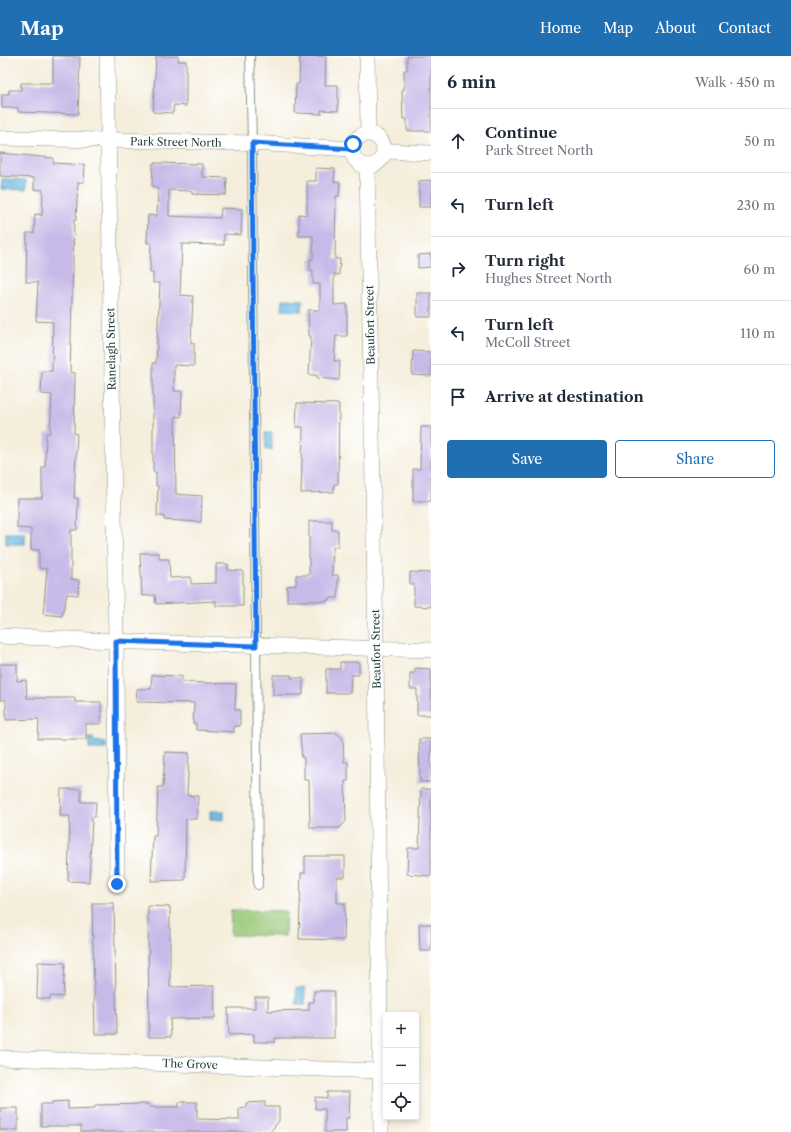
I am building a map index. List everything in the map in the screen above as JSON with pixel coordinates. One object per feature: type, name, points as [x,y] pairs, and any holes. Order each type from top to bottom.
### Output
[{"type":"street","name":"Ranelagh Street","points":[[107,56],[116,641],[117,884]]},
{"type":"street","points":[[367,56],[368,133]]},
{"type":"street","points":[[368,133],[381,139],[385,151],[379,162],[374,165],[367,166],[358,163],[353,156],[352,149],[357,138],[368,133]]},
{"type":"street","name":"Park Street North","points":[[0,138],[252,143],[352,149]]},
{"type":"street","points":[[385,151],[431,152]]},
{"type":"street","name":"Beaufort Street","points":[[367,166],[376,649],[381,1132]]},
{"type":"street","points":[[0,636],[256,646],[431,650]]},
{"type":"street","name":"The Grove","points":[[0,1058],[380,1071]]},
{"type":"lane","points":[[250,56],[258,885]]},
{"type":"green space","points":[[231,910],[286,911],[285,936],[230,935]]},
{"type":"water","points":[[2,179],[26,180],[26,190],[1,189]]},
{"type":"water","points":[[283,299],[303,300],[302,311],[282,310]]},
{"type":"water","points":[[265,433],[272,433],[272,450],[266,450]]},
{"type":"water","points":[[6,533],[25,533],[25,544],[6,544]]},
{"type":"water","points":[[89,738],[93,738],[93,741],[106,742],[106,749],[89,749]]},
{"type":"water","points":[[210,811],[224,811],[224,820],[210,819]]},
{"type":"water","points":[[296,988],[305,988],[305,1004],[296,1004]]},
{"type":"building","points":[[53,56],[80,57],[78,114],[18,112],[18,108],[2,108],[2,94],[9,94],[9,90],[21,90],[21,83],[53,83]]},
{"type":"building","points":[[156,56],[178,56],[178,61],[186,61],[186,106],[174,105],[173,113],[153,112]]},
{"type":"building","points":[[300,56],[326,56],[325,85],[338,85],[338,111],[321,110],[322,114],[295,113],[296,84],[299,84]]},
{"type":"building","points":[[407,56],[431,56],[431,131],[407,131],[407,119],[403,119],[402,90],[404,90],[404,70],[407,70]]},
{"type":"building","points":[[0,153],[53,158],[53,163],[85,165],[84,182],[78,182],[76,220],[74,220],[70,372],[75,373],[74,433],[77,434],[74,498],[78,498],[77,530],[71,530],[71,579],[79,580],[78,595],[67,594],[62,616],[43,614],[47,569],[39,568],[39,550],[31,550],[31,529],[17,528],[17,498],[42,498],[42,467],[45,467],[46,433],[50,433],[52,395],[41,394],[42,371],[52,371],[53,322],[36,321],[38,282],[26,282],[27,233],[34,233],[35,214],[42,215],[43,190],[34,189],[34,178],[0,176]]},
{"type":"building","points":[[153,163],[202,164],[202,177],[227,178],[226,195],[192,194],[192,191],[169,190],[169,216],[220,218],[221,208],[242,209],[241,235],[224,234],[224,245],[182,244],[180,295],[193,296],[191,343],[194,343],[194,366],[174,365],[174,391],[182,391],[181,417],[175,416],[176,494],[202,496],[201,522],[164,520],[164,516],[157,516],[158,486],[156,486],[156,472],[153,472],[153,363],[156,363],[160,283],[153,283],[153,273],[150,273],[151,243],[147,243],[148,215],[157,216],[158,189],[152,186]]},
{"type":"building","points":[[316,168],[335,169],[334,182],[340,182],[339,196],[336,196],[335,259],[340,259],[339,275],[334,274],[334,305],[347,304],[347,336],[336,336],[334,361],[340,361],[339,380],[317,378],[317,375],[309,375],[311,336],[309,336],[308,310],[320,310],[320,284],[313,284],[313,270],[310,270],[310,259],[313,259],[313,236],[299,236],[299,214],[307,215],[307,181],[316,181]]},
{"type":"building","points":[[431,180],[431,207],[419,207],[419,181]]},
{"type":"building","points":[[431,254],[431,267],[418,268],[418,255]]},
{"type":"building","points":[[417,293],[431,293],[431,317],[417,317]]},
{"type":"building","points":[[413,351],[431,352],[431,376],[412,375]]},
{"type":"building","points":[[297,403],[339,404],[338,484],[334,484],[334,492],[301,493],[303,427],[296,427]]},
{"type":"building","points":[[421,427],[431,427],[431,501],[413,501],[413,469],[420,469]]},
{"type":"building","points":[[309,521],[332,521],[332,530],[338,530],[338,547],[333,547],[332,575],[338,575],[338,598],[328,598],[328,601],[287,601],[287,586],[296,585],[296,575],[309,575]]},
{"type":"building","points":[[140,553],[159,553],[159,559],[169,559],[170,578],[191,577],[191,584],[216,583],[216,564],[228,564],[228,570],[243,571],[243,606],[216,606],[216,601],[156,604],[155,595],[142,596]]},
{"type":"building","points":[[410,572],[431,573],[431,607],[414,606],[414,584],[410,584]]},
{"type":"building","points":[[340,662],[359,662],[359,675],[351,675],[350,693],[326,693],[326,669],[340,669]]},
{"type":"building","points":[[0,664],[17,664],[17,681],[26,680],[27,698],[75,698],[75,702],[101,702],[101,724],[86,724],[86,739],[38,739],[39,719],[6,720],[6,700],[0,700]]},
{"type":"building","points":[[415,668],[431,669],[431,715],[417,715],[417,689],[410,689],[410,673],[415,673]]},
{"type":"building","points":[[152,675],[182,676],[182,682],[236,684],[235,710],[240,710],[240,726],[234,726],[234,732],[196,730],[196,724],[193,724],[194,703],[136,702],[137,689],[151,689]]},
{"type":"building","points":[[273,675],[291,675],[291,678],[303,678],[303,695],[273,695]]},
{"type":"building","points":[[337,733],[343,739],[344,762],[348,762],[348,781],[345,781],[346,821],[340,828],[310,828],[309,780],[304,780],[304,758],[302,758],[300,734]]},
{"type":"building","points":[[419,739],[431,739],[431,782],[420,782]]},
{"type":"building","points":[[165,752],[189,753],[187,795],[198,796],[197,819],[186,819],[185,880],[151,881],[153,836],[156,836],[158,787],[163,787]]},
{"type":"building","points":[[61,789],[81,789],[81,802],[96,802],[95,817],[92,817],[89,882],[68,881],[70,816],[60,816]]},
{"type":"building","points":[[421,789],[431,789],[431,876],[407,874],[408,848],[419,848]]},
{"type":"building","points":[[305,856],[345,856],[345,877],[337,877],[337,903],[345,903],[344,940],[299,939],[301,873],[305,873]]},
{"type":"building","points":[[92,903],[114,903],[117,1034],[95,1034]]},
{"type":"building","points":[[148,906],[170,907],[170,987],[214,986],[215,1018],[170,1019],[171,1037],[149,1037]]},
{"type":"building","points":[[419,924],[431,924],[431,951],[420,951]]},
{"type":"building","points":[[38,962],[65,963],[63,997],[50,996],[50,999],[37,998]]},
{"type":"building","points":[[314,991],[334,991],[334,1038],[275,1038],[275,1042],[254,1042],[254,1034],[229,1035],[228,1008],[255,1008],[255,997],[268,997],[268,1011],[309,1010],[309,1002],[314,1002]]},
{"type":"building","points":[[327,1092],[350,1092],[349,1118],[346,1118],[346,1132],[325,1132],[325,1109],[315,1109],[315,1097],[327,1098]]},
{"type":"building","points":[[68,1101],[68,1109],[95,1108],[95,1105],[149,1104],[149,1107],[179,1107],[179,1102],[197,1102],[197,1119],[239,1120],[239,1108],[246,1107],[246,1103],[265,1102],[265,1107],[279,1107],[279,1121],[270,1132],[81,1132],[81,1126],[41,1126],[41,1104],[52,1104],[52,1102]]},
{"type":"building","points":[[0,1108],[18,1108],[18,1130],[0,1130]]},
{"type":"route","points":[[117,884],[116,641],[256,646],[252,143],[352,149],[353,144]]}]
